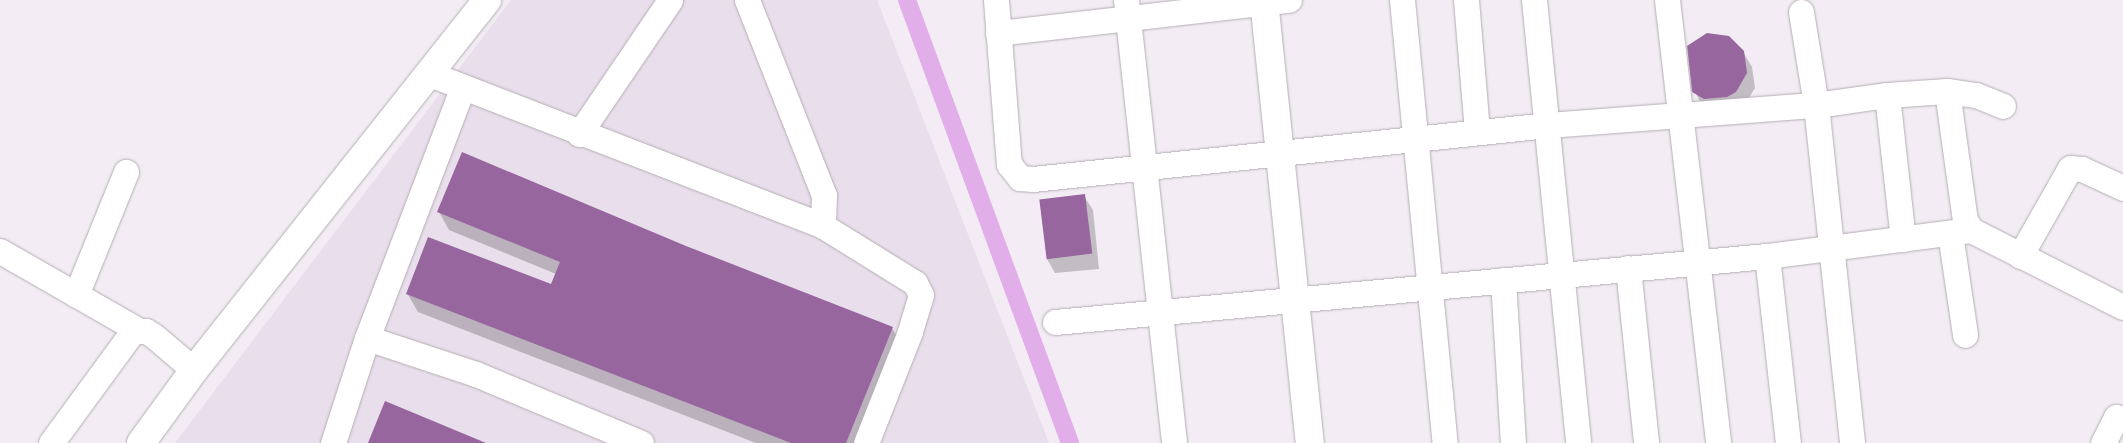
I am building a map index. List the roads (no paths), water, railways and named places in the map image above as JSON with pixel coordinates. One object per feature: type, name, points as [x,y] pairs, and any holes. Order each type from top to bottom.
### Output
[{"type":"main road","points":[[141,443],[194,370],[487,0]]},
{"type":"main road","points":[[1272,1],[1280,153],[1310,443]]},
{"type":"street","points":[[579,134],[670,0]]},
{"type":"street","points":[[747,0],[824,196],[823,226]]},
{"type":"street","points":[[996,0],[1008,164],[1014,174],[1033,180],[1142,166],[1477,131],[1816,105],[1887,95],[1947,91],[1976,95],[2003,106]]},
{"type":"street","points":[[1402,0],[1417,137],[1445,443]]},
{"type":"street","points":[[1466,0],[1477,131]]},
{"type":"street","points":[[1534,0],[1548,125],[1560,275],[1578,443]]},
{"type":"street","points":[[1667,0],[1718,443]]},
{"type":"street","points":[[998,33],[1126,8],[1272,1]]},
{"type":"street","points":[[1126,8],[1174,443]]},
{"type":"street","points":[[1801,12],[1816,105],[1833,249],[1852,443]]},
{"type":"street","points":[[430,74],[579,134],[823,226],[901,273],[920,289],[921,295],[910,332],[866,443]]},
{"type":"street","points":[[333,443],[367,338],[463,87]]},
{"type":"street","points":[[1947,91],[1965,220],[1961,232],[1965,335]]},
{"type":"street","points":[[1887,95],[1903,239]]},
{"type":"street","points":[[2020,256],[2070,168],[2082,169],[2123,188]]},
{"type":"street","points":[[76,294],[126,172]]},
{"type":"street","points":[[1055,322],[1295,298],[1767,256],[1961,232],[2020,256],[2123,307]]},
{"type":"street","points":[[0,251],[138,330],[146,331],[159,339],[194,370]]},
{"type":"street","points":[[1767,256],[1788,443]]},
{"type":"street","points":[[1628,268],[1646,443]]},
{"type":"street","points":[[1503,280],[1513,443]]},
{"type":"street","points":[[51,443],[128,336],[138,330]]},
{"type":"street","points":[[367,338],[476,374],[641,443]]},
{"type":"street","points":[[2103,443],[2121,413]]},
{"type":"waterway","points":[[907,0],[1070,443]]}]
